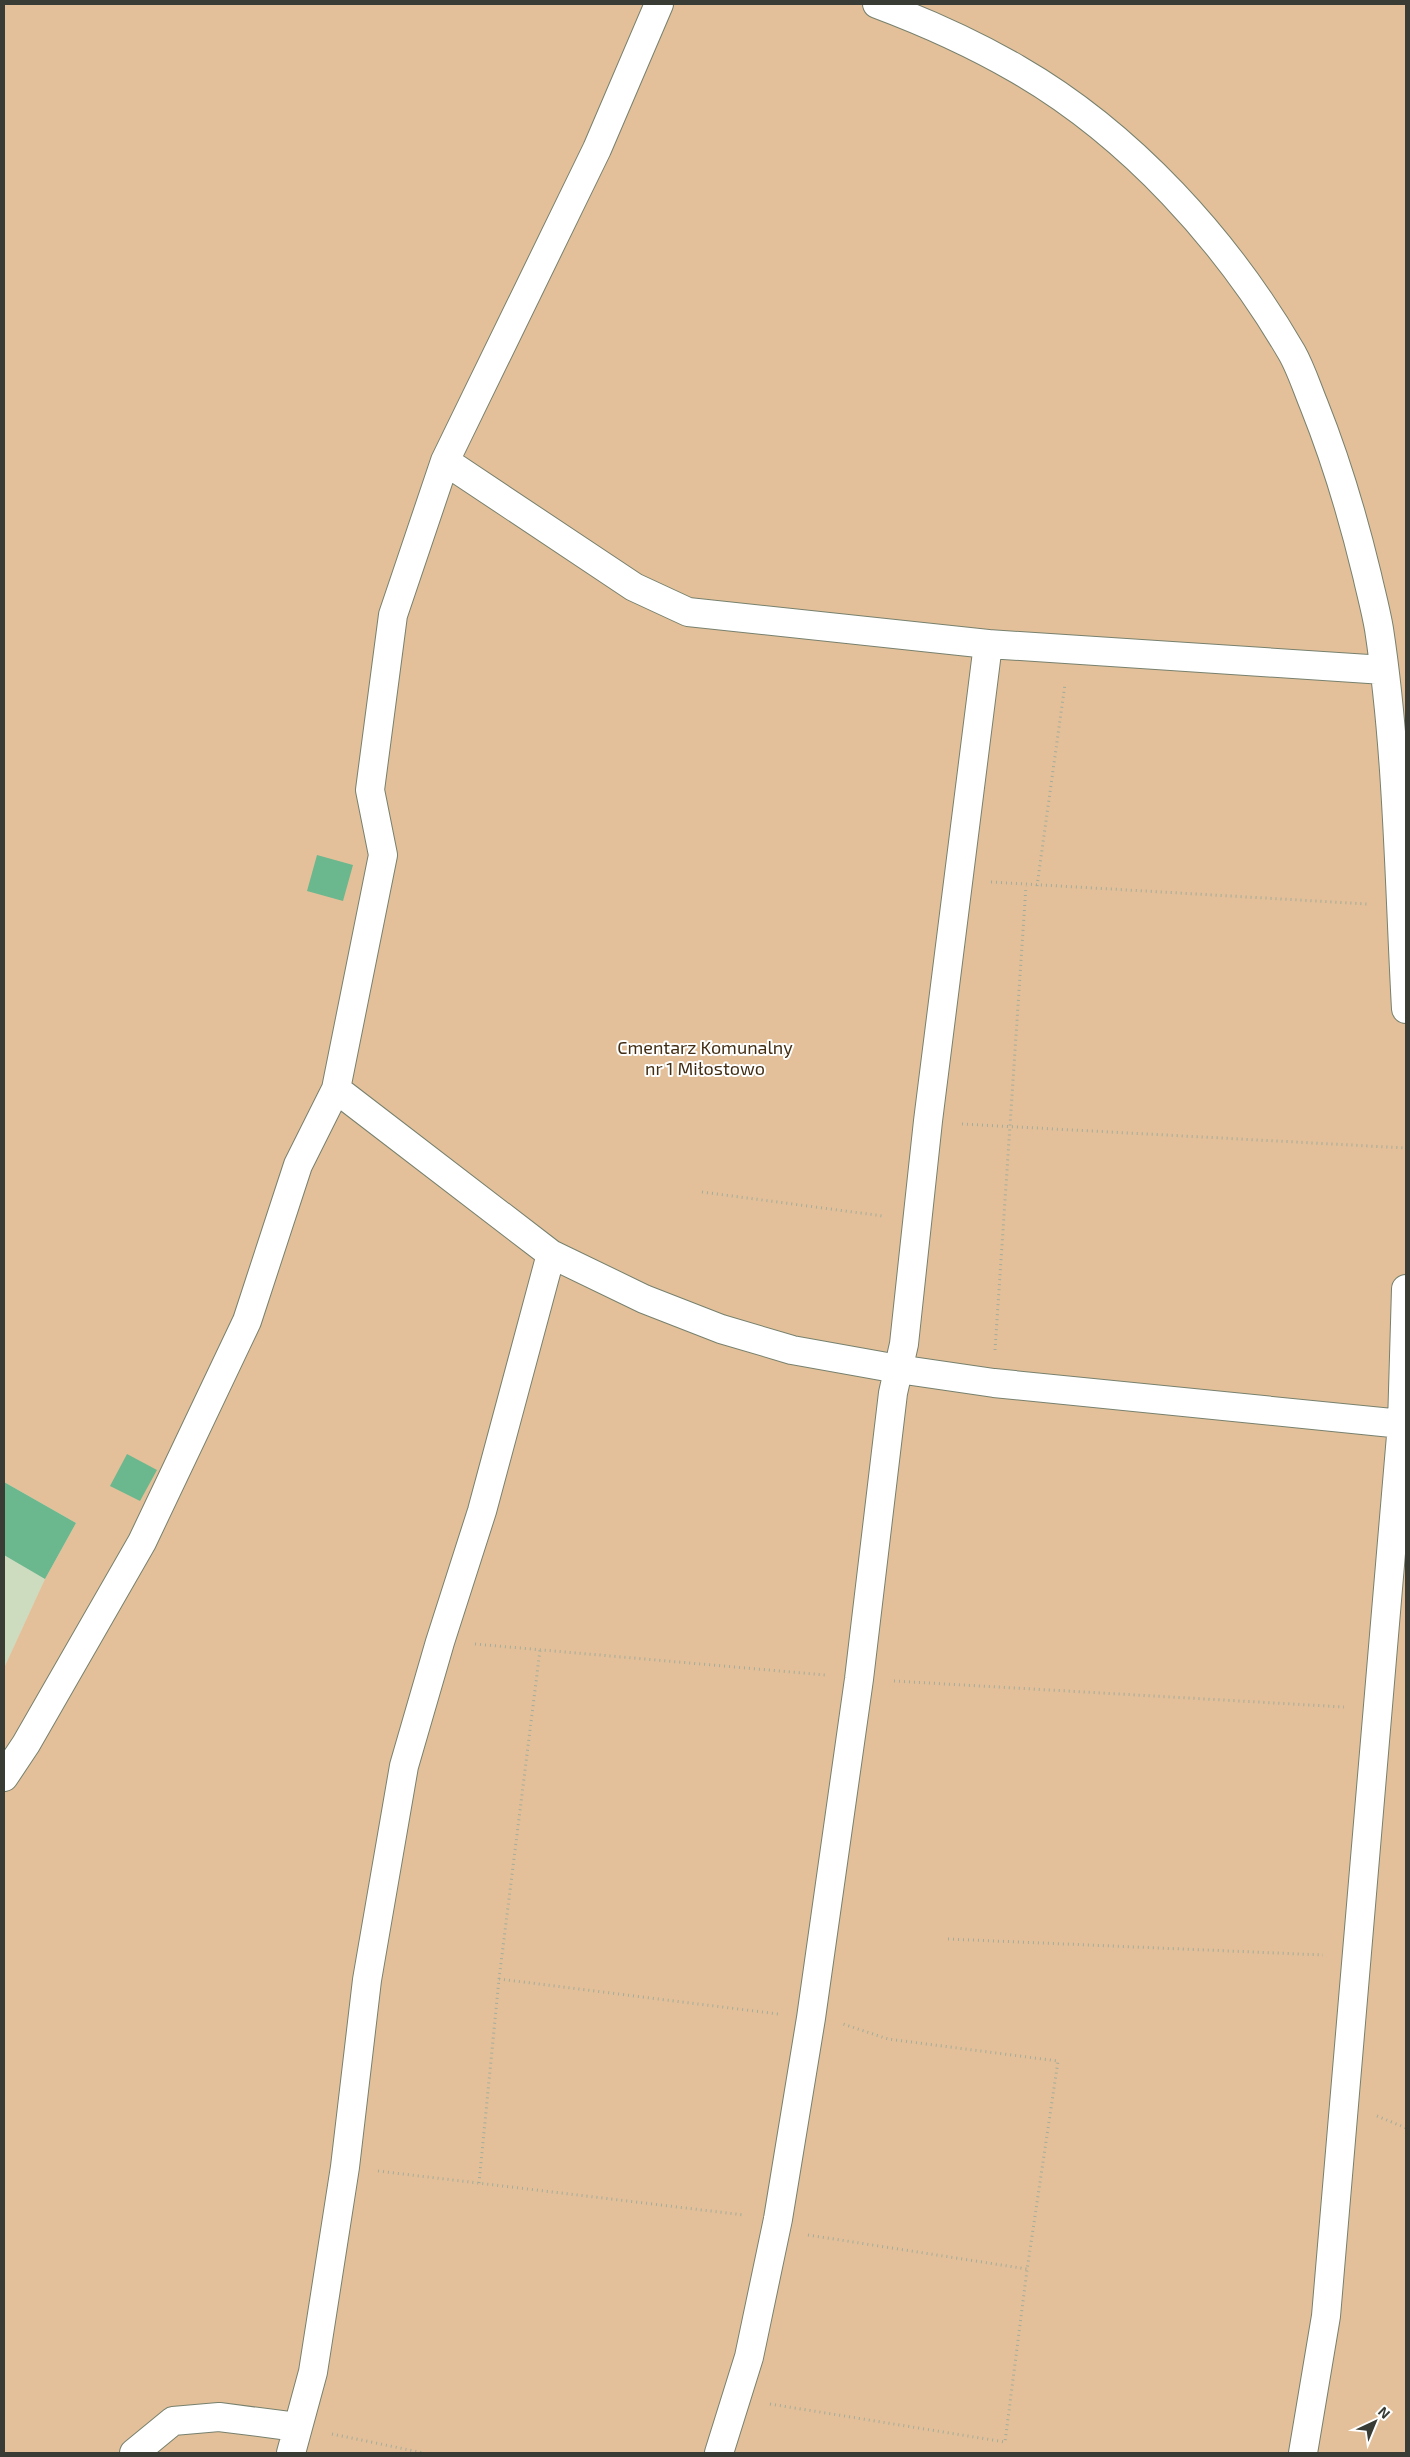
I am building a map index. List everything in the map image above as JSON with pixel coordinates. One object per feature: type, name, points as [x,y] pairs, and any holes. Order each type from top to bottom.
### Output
[{"type":"street","points":[[4,1777],[26,1744],[146,1533],[247,1321],[298,1165],[336,1089],[383,855],[370,790],[393,615],[445,461],[597,149],[659,4]]},
{"type":"street","points":[[878,4],[931,24],[1010,65],[1076,109],[1128,151],[1166,188],[1210,237],[1251,289],[1294,356],[1326,436],[1355,527],[1379,627],[1392,754],[1406,1009]]},
{"type":"street","points":[[445,461],[634,587],[688,612],[988,644],[1384,670]]},
{"type":"street","points":[[719,2453],[738,2399],[749,2357],[777,2225],[811,2018],[859,1679],[898,1369],[904,1344],[928,1121],[988,644]]},
{"type":"street","points":[[336,1089],[551,1254],[644,1299],[721,1329],[792,1350],[898,1369],[994,1383],[1402,1424]]},
{"type":"street","points":[[291,2453],[313,2372],[345,2168],[367,1980],[404,1766],[440,1642],[482,1512],[551,1254]]},
{"type":"street","points":[[1304,2453],[1326,2316],[1402,1424],[1402,1358],[1406,1289]]},
{"type":"street","points":[[134,2453],[173,2421],[220,2417],[297,2427]]},
{"type":"path","points":[[1037,886],[1070,649]]},
{"type":"path","points":[[958,880],[1026,886],[1400,907]]},
{"type":"path","points":[[994,1383],[1026,886]]},
{"type":"path","points":[[928,1121],[1406,1148]]},
{"type":"path","points":[[702,1192],[884,1216],[885,1206]]},
{"type":"path","points":[[440,1642],[859,1679],[1377,1709]]},
{"type":"path","points":[[479,2183],[499,1979],[540,1650]]},
{"type":"path","points":[[948,1939],[1357,1956]]},
{"type":"path","points":[[499,1979],[811,2018],[852,2026],[888,2039],[1058,2061],[1027,2270],[1005,2442],[738,2399]]},
{"type":"path","points":[[345,2168],[479,2183],[777,2225],[1027,2270]]},
{"type":"path","points":[[297,2427],[424,2453]]},
{"type":"shaded area","points":[[4,1482],[76,1523],[45,1579],[4,1668]]},
{"type":"green space","name":"Cmentarz Komunalny nr 1 Miłostowo","points":[[4,4],[1406,4],[1406,2453],[4,2453],[4,1668],[45,1579],[76,1523],[4,1482]]},
{"type":"building","points":[[317,855],[353,865],[343,901],[307,891]]},
{"type":"building","points":[[127,1454],[157,1470],[140,1501],[110,1486]]},
{"type":"building","points":[[4,1482],[76,1523],[45,1579],[4,1555]]}]
